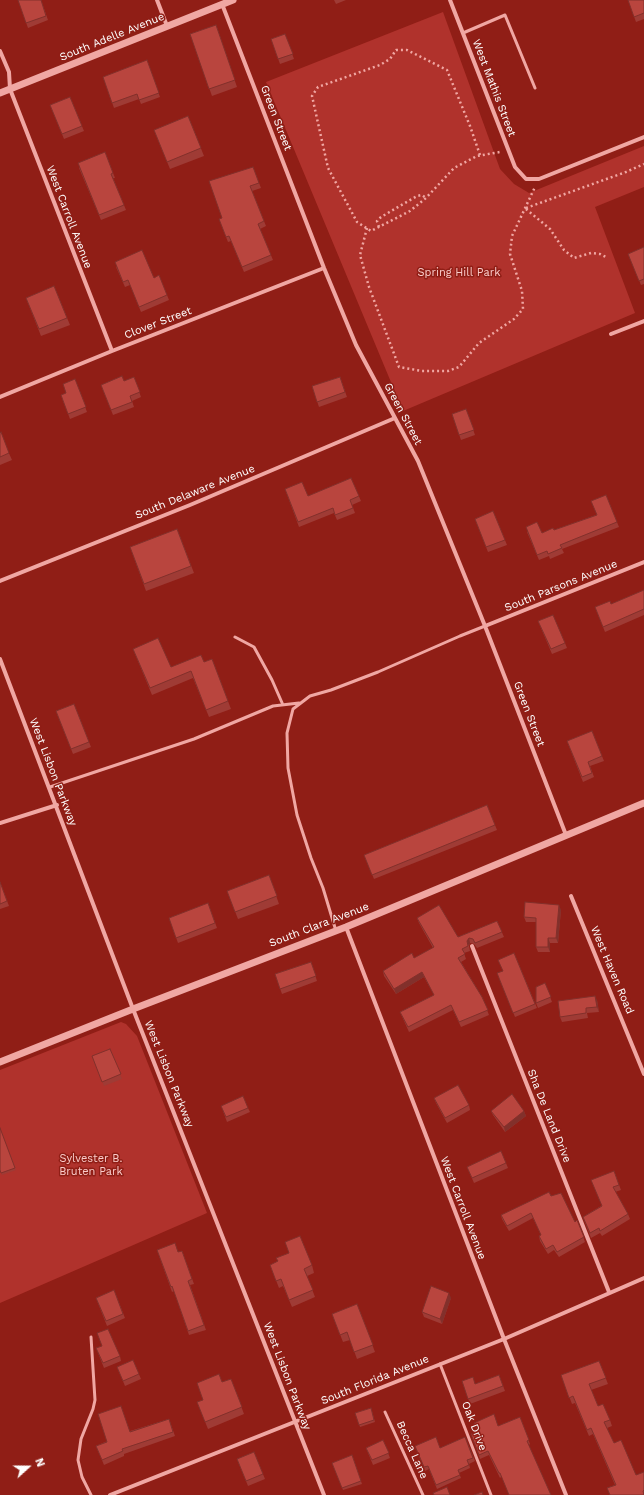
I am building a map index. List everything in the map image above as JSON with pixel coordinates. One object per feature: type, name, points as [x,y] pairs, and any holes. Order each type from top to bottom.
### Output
[{"type":"street","points":[[157,0],[168,27]]},
{"type":"street","name":"South Adelle Avenue","points":[[0,93],[168,27],[232,0]]},
{"type":"street","name":"West Mathis Street","points":[[450,0],[515,167],[526,179],[539,179]]},
{"type":"street","name":"Green Street","points":[[222,4],[324,268],[356,345],[418,461],[485,626],[566,834]]},
{"type":"street","name":"West Carroll Avenue","points":[[0,51],[9,72],[10,89],[112,351]]},
{"type":"street","points":[[539,179],[644,137]]},
{"type":"street","name":"Clover Street","points":[[0,398],[112,351],[324,268]]},
{"type":"street","points":[[611,334],[644,321]]},
{"type":"street","name":"South Delaware Avenue","points":[[0,580],[190,505],[395,418]]},
{"type":"street","name":"South Parsons Avenue","points":[[485,626],[644,562]]},
{"type":"street","name":"West Lisbon Parkway","points":[[0,659],[57,805],[133,1008],[324,1495]]},
{"type":"street","name":"South Clara Avenue","points":[[0,1062],[133,1008],[346,927],[566,834],[644,803]]},
{"type":"street","points":[[0,824],[57,805]]},
{"type":"street","name":"West Haven Road","points":[[571,896],[644,1074]]},
{"type":"street","name":"West Carroll Avenue","points":[[346,927],[504,1339],[566,1495]]},
{"type":"street","name":"Sha De Land Drive","points":[[472,946],[609,1292]]},
{"type":"street","name":"South Florida Avenue","points":[[110,1495],[504,1339],[644,1278]]},
{"type":"lane","points":[[463,33],[506,15],[535,88]]},
{"type":"lane","points":[[336,931],[323,888],[311,858],[297,815],[288,768],[287,733],[293,709],[310,696],[331,690],[378,672],[485,626]]},
{"type":"lane","points":[[235,637],[254,647],[272,680],[283,705]]},
{"type":"lane","points":[[50,787],[194,740],[273,706],[301,703]]},
{"type":"lane","points":[[91,1337],[95,1400],[81,1439],[78,1460],[82,1477],[91,1495]]},
{"type":"lane","name":"Oak Drive","points":[[440,1364],[491,1495]]},
{"type":"lane","name":"Becca Lane","points":[[385,1412],[423,1495]]},
{"type":"path","points":[[480,155],[447,70],[407,50],[396,50],[390,59],[380,65],[318,87],[312,96],[328,168],[357,222],[371,231],[410,210],[426,198],[454,168],[480,155],[508,151]]},
{"type":"path","points":[[525,208],[626,172],[644,164]]},
{"type":"path","points":[[367,228],[360,255],[369,287],[399,367],[422,371],[448,371],[459,367],[479,344],[514,319],[523,309],[522,291],[510,254],[512,236],[539,179]]},
{"type":"path","points":[[379,227],[378,221],[381,217],[418,196],[422,195],[426,198]]},
{"type":"path","points":[[525,208],[550,229],[564,250],[574,258],[591,253],[600,254],[608,258]]},
{"type":"green space","name":"Spring Hill Park","points":[[443,12],[500,169],[514,184],[529,193],[644,146],[644,187],[595,207],[635,313],[403,411],[266,82]]},
{"type":"green space","name":"Sylvester B. Bruten Park","points":[[121,1022],[126,1024],[137,1036],[207,1213],[0,1303],[0,1070]]},
{"type":"building","points":[[18,0],[41,0],[46,16],[26,23]]},
{"type":"building","points":[[628,0],[644,0],[644,13],[634,17]]},
{"type":"building","points":[[216,25],[235,80],[209,89],[190,34]]},
{"type":"building","points":[[285,34],[293,54],[278,59],[271,39]]},
{"type":"building","points":[[147,60],[159,93],[139,100],[137,94],[112,103],[103,77]]},
{"type":"building","points":[[70,97],[82,126],[62,134],[50,105]]},
{"type":"building","points":[[188,116],[201,148],[167,162],[154,130]]},
{"type":"building","points":[[105,152],[113,173],[111,174],[124,205],[99,215],[78,163]]},
{"type":"building","points":[[253,167],[259,183],[250,186],[264,221],[258,224],[271,255],[242,267],[229,236],[226,237],[219,219],[222,218],[209,181]]},
{"type":"building","points":[[644,247],[644,279],[639,281],[628,254]]},
{"type":"building","points":[[142,250],[154,278],[159,275],[167,295],[139,307],[128,280],[123,282],[115,262]]},
{"type":"building","points":[[54,286],[67,318],[39,329],[26,298]]},
{"type":"building","points":[[122,376],[124,381],[134,377],[140,392],[130,396],[132,402],[111,410],[101,385]]},
{"type":"building","points":[[340,377],[345,392],[317,402],[312,386]]},
{"type":"building","points":[[75,379],[86,407],[68,414],[61,395],[66,393],[63,384]]},
{"type":"building","points":[[466,409],[474,430],[459,435],[452,414]]},
{"type":"building","points":[[1,432],[9,453],[0,457],[0,433]]},
{"type":"building","points":[[351,478],[359,496],[350,500],[353,508],[335,515],[333,508],[298,522],[285,489],[302,482],[308,496]]},
{"type":"building","points":[[606,495],[617,522],[560,545],[562,548],[548,554],[547,551],[537,555],[526,527],[537,522],[542,533],[553,528],[554,530],[597,515],[591,501]]},
{"type":"building","points":[[493,511],[505,540],[486,547],[475,519]]},
{"type":"building","points":[[177,529],[191,566],[144,584],[130,547]]},
{"type":"building","points":[[644,590],[644,609],[603,627],[595,607],[610,601],[611,604]]},
{"type":"building","points":[[553,615],[565,643],[551,649],[538,621]]},
{"type":"building","points":[[158,638],[171,667],[201,655],[204,662],[212,659],[228,701],[206,710],[191,671],[150,688],[133,649]]},
{"type":"building","points":[[74,704],[89,742],[71,749],[56,711]]},
{"type":"building","points":[[592,731],[602,756],[588,762],[592,773],[582,777],[567,741]]},
{"type":"building","points":[[487,805],[495,825],[372,875],[364,855]]},
{"type":"building","points":[[269,875],[277,896],[235,912],[227,891]]},
{"type":"building","points":[[0,882],[7,901],[0,904]]},
{"type":"building","points":[[525,902],[559,905],[556,938],[548,938],[548,947],[536,947],[536,918],[524,917]]},
{"type":"building","points":[[208,903],[215,923],[176,938],[169,918]]},
{"type":"building","points":[[439,905],[458,937],[497,921],[502,932],[475,943],[473,939],[469,938],[467,941],[468,946],[462,949],[465,954],[458,958],[482,997],[488,1010],[459,1022],[451,1005],[408,1027],[400,1012],[434,995],[422,972],[394,989],[383,971],[412,953],[414,958],[434,947],[417,918]]},
{"type":"building","points":[[514,953],[535,1004],[513,1013],[497,973],[503,971],[498,960]]},
{"type":"building","points":[[311,962],[316,976],[280,989],[275,974]]},
{"type":"building","points":[[545,983],[551,997],[536,1003],[536,987]]},
{"type":"building","points":[[595,996],[597,1007],[586,1008],[586,1013],[560,1017],[558,1001]]},
{"type":"building","points":[[110,1049],[121,1074],[102,1082],[92,1056]]},
{"type":"building","points":[[458,1085],[469,1105],[445,1118],[434,1098]]},
{"type":"building","points":[[512,1094],[524,1111],[504,1127],[491,1111]]},
{"type":"building","points":[[243,1096],[248,1108],[226,1117],[221,1106]]},
{"type":"building","points":[[0,1128],[15,1168],[1,1173],[0,1170]]},
{"type":"building","points":[[501,1151],[506,1163],[472,1178],[467,1167]]},
{"type":"building","points":[[614,1171],[619,1185],[613,1187],[628,1214],[600,1231],[599,1228],[590,1233],[583,1217],[602,1206],[591,1180]]},
{"type":"building","points":[[549,1192],[551,1196],[561,1193],[575,1222],[577,1220],[584,1237],[557,1252],[553,1245],[546,1249],[539,1236],[541,1235],[531,1213],[507,1226],[501,1215]]},
{"type":"building","points":[[300,1236],[312,1265],[304,1269],[313,1290],[289,1300],[281,1279],[276,1281],[270,1265],[278,1261],[276,1258],[289,1253],[285,1242]]},
{"type":"building","points":[[175,1243],[178,1252],[182,1251],[192,1279],[188,1281],[204,1325],[188,1331],[157,1250]]},
{"type":"building","points":[[431,1286],[449,1293],[440,1319],[422,1312]]},
{"type":"building","points":[[114,1290],[123,1314],[106,1321],[96,1298]]},
{"type":"building","points":[[357,1304],[373,1345],[354,1352],[347,1332],[340,1335],[332,1314]]},
{"type":"building","points":[[108,1329],[120,1356],[103,1363],[96,1348],[102,1346],[97,1333]]},
{"type":"building","points":[[133,1360],[139,1374],[123,1381],[117,1367]]},
{"type":"building","points":[[599,1361],[606,1378],[589,1384],[598,1406],[603,1404],[610,1420],[604,1422],[614,1443],[621,1440],[636,1475],[644,1472],[644,1495],[610,1495],[607,1488],[616,1485],[591,1428],[587,1430],[573,1396],[569,1398],[561,1375]]},
{"type":"building","points":[[219,1374],[222,1382],[231,1379],[242,1407],[205,1422],[197,1402],[203,1400],[197,1383]]},
{"type":"building","points":[[499,1375],[503,1386],[468,1399],[462,1381],[473,1377],[475,1384]]},
{"type":"building","points":[[121,1406],[130,1432],[169,1419],[173,1432],[122,1449],[123,1451],[102,1460],[96,1446],[107,1442],[98,1414]]},
{"type":"building","points":[[371,1408],[374,1420],[359,1425],[355,1413]]},
{"type":"building","points":[[494,1414],[498,1426],[520,1417],[529,1440],[527,1441],[551,1495],[509,1495],[500,1473],[488,1451],[479,1455],[471,1434],[477,1431],[474,1423]]},
{"type":"building","points":[[436,1437],[440,1448],[465,1437],[473,1458],[467,1460],[469,1465],[458,1470],[460,1475],[436,1485],[428,1466],[424,1467],[415,1446]]},
{"type":"building","points":[[383,1440],[389,1453],[372,1460],[366,1448]]},
{"type":"building","points":[[254,1452],[263,1474],[246,1481],[237,1459]]},
{"type":"building","points":[[352,1455],[361,1481],[342,1488],[332,1463]]},
{"type":"building","points":[[447,1487],[450,1495],[434,1495],[433,1493]]},
{"type":"building","points":[[482,1492],[483,1495],[474,1495]]}]
